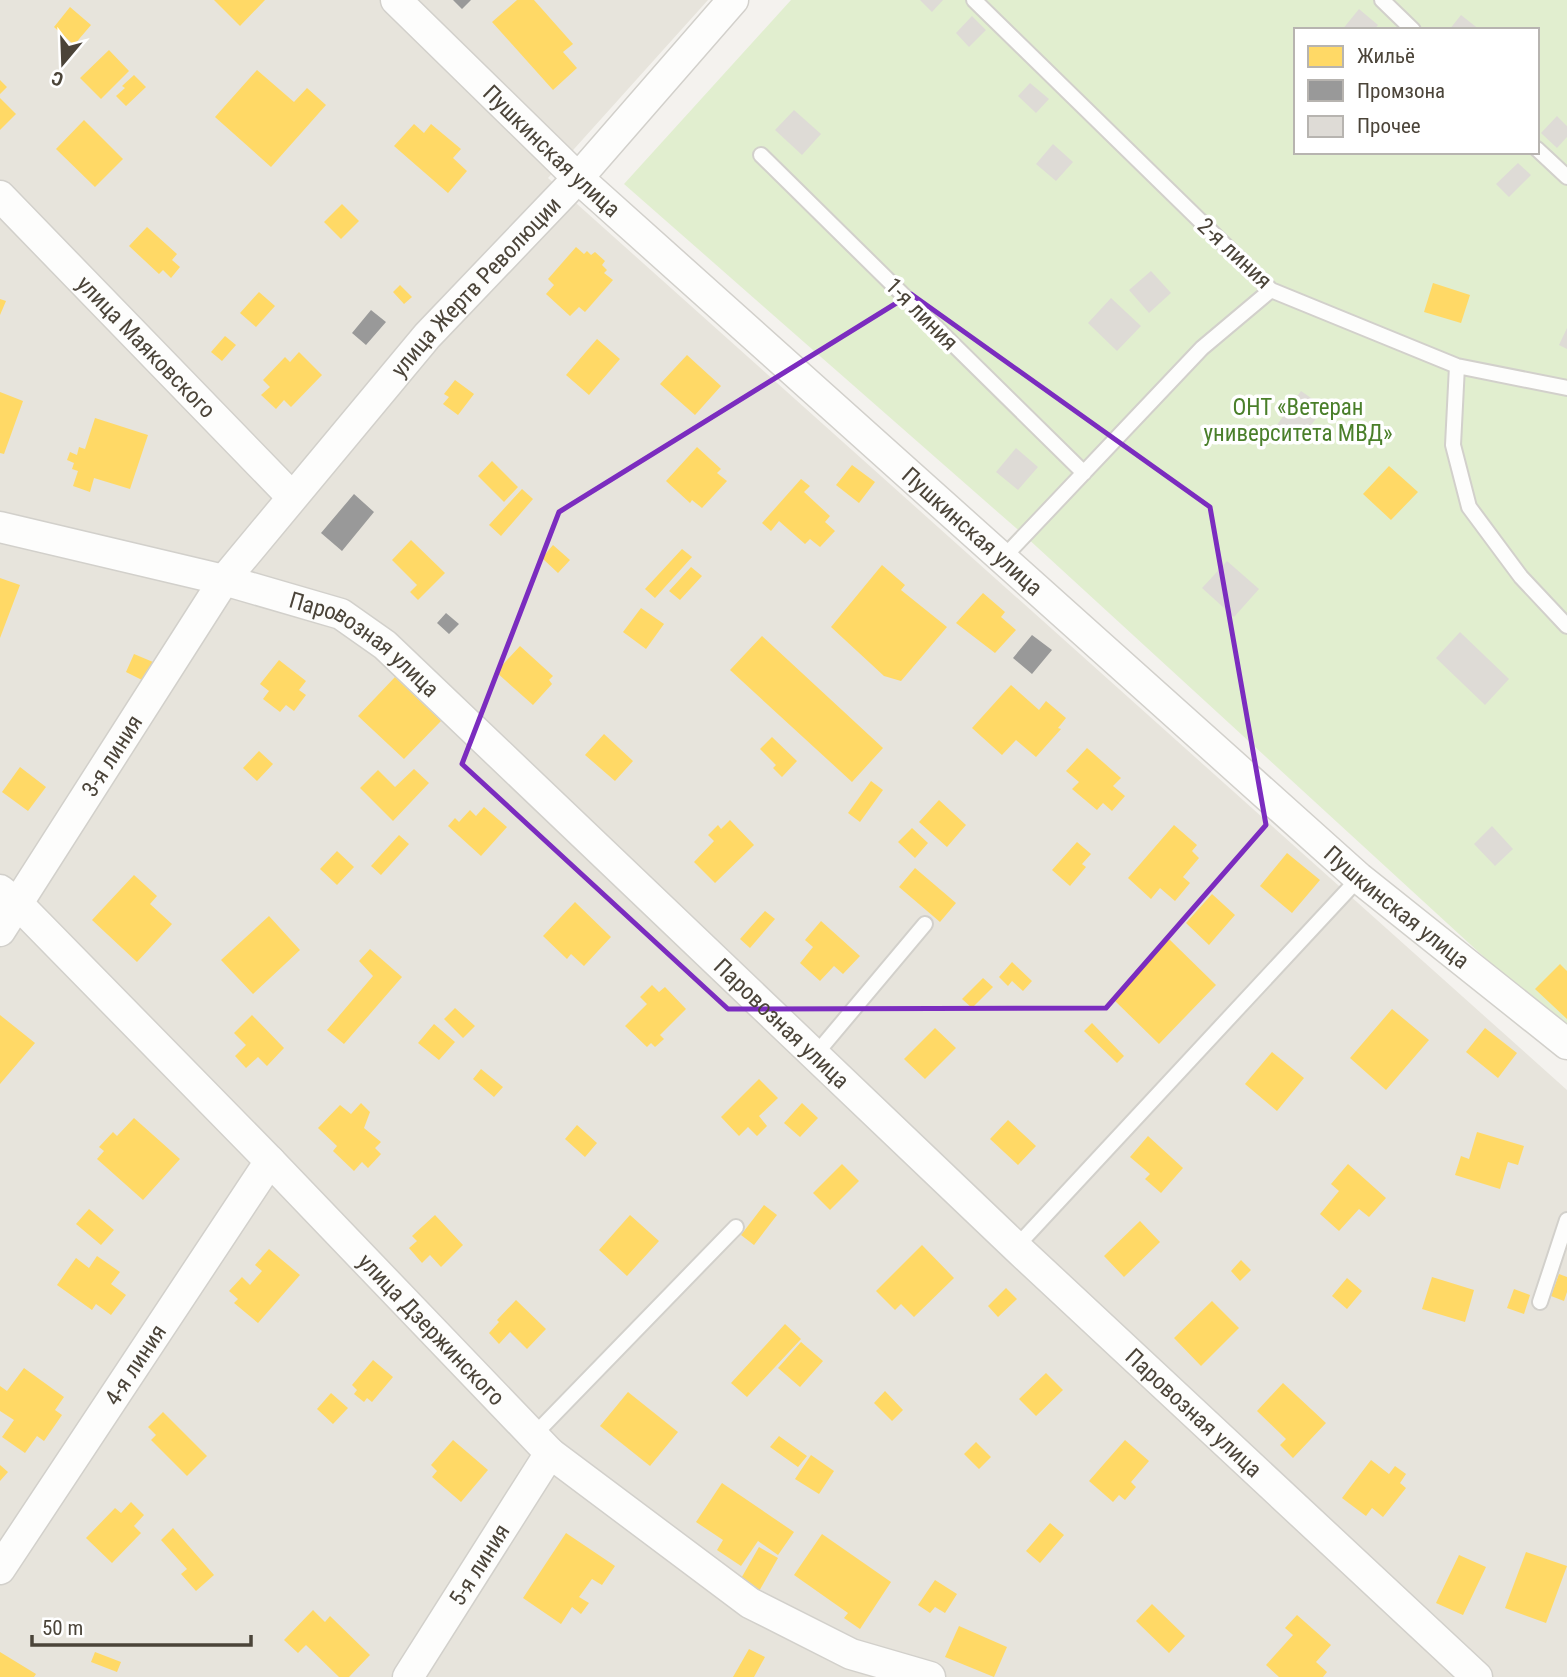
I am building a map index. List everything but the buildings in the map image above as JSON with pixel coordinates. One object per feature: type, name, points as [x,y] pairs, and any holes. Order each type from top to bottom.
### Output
[{"type":"street","name":"Пушкинская улица","points":[[396,0],[578,178],[1360,878],[1567,1044]]},
{"type":"street","name":"улица Жертв Революции","points":[[224,580],[427,336],[578,178],[733,0]]},
{"type":"street","name":"улица Маяковского","points":[[0,196],[292,497]]},
{"type":"street","name":"Паровозная улица","points":[[0,527],[224,580],[341,614],[385,645],[1016,1247],[1477,1677]]},
{"type":"street","name":"3-я линия","points":[[0,931],[9,897],[224,580]]},
{"type":"street","name":"улица Дзержинского","points":[[9,897],[270,1160],[541,1445],[750,1603],[851,1654],[930,1677]]},
{"type":"street","name":"4-я линия","points":[[0,1569],[270,1160]]},
{"type":"street","name":"5-я линия","points":[[408,1677],[541,1445]]},
{"type":"lane","name":"2-я линия","points":[[974,0],[1271,290],[1457,366],[1567,388]]},
{"type":"lane","points":[[1382,0],[1411,28]]},
{"type":"lane","points":[[1539,151],[1567,177]]},
{"type":"lane","name":"1-я линия","points":[[761,155],[1084,473]]},
{"type":"lane","points":[[1003,558],[1202,348],[1271,290]]},
{"type":"lane","points":[[1457,366],[1453,445],[1469,507],[1521,577],[1567,626]]},
{"type":"lane","points":[[1016,1247],[1360,878]]},
{"type":"lane","points":[[815,1055],[925,924]]},
{"type":"lane","points":[[1540,1302],[1567,1220]]},
{"type":"lane","points":[[541,1445],[736,1227]]},
{"type":"highlighted area","points":[[911,294],[1210,507],[1266,825],[1106,1008],[728,1009],[462,764],[559,512]]},
{"type":"shaded area","points":[[0,0],[708,0],[548,178],[1567,1090],[1567,1677],[0,1677]]},
{"type":"green space","name":"ОНТ «Ветеран университета МВД»","points":[[791,0],[1567,0],[1567,1033],[1025,536],[624,184]]}]
